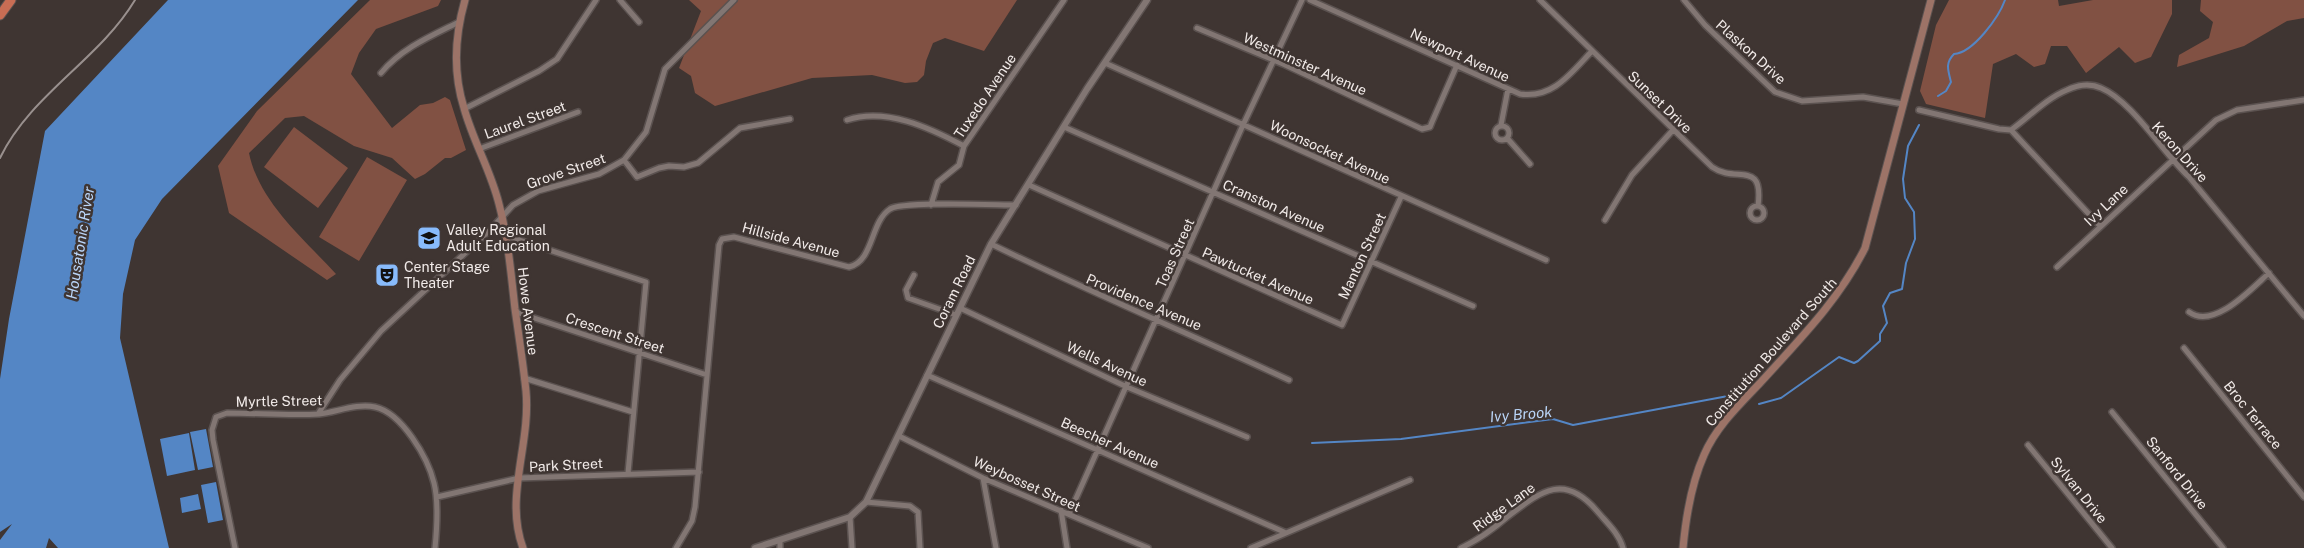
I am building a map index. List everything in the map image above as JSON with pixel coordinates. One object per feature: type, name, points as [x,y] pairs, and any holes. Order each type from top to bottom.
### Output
[{"type":"highway","points":[[0,15],[11,0]]},
{"type":"main road","name":"Howe Avenue","points":[[464,0],[459,22],[456,59],[458,86],[464,109],[502,217],[524,378],[528,418],[519,478],[516,522],[523,548]]},
{"type":"main road","name":"Constitution Boulevard South","points":[[1683,548],[1689,504],[1704,454],[1720,428],[1830,305],[1850,277],[1866,248],[1931,0]]},
{"type":"street","points":[[464,109],[539,72],[557,59],[596,0]]},
{"type":"street","points":[[620,0],[639,22]]},
{"type":"street","name":"Grove Street","points":[[318,414],[340,380],[381,331],[513,205],[538,191],[599,174],[624,160],[634,150],[648,125],[665,69],[734,0]]},
{"type":"street","name":"Tuxedo Avenue","points":[[931,205],[938,182],[959,165],[964,146],[1064,0]]},
{"type":"street","name":"Coram Road","points":[[755,548],[850,517],[866,502],[991,244],[1064,127],[1147,0]]},
{"type":"street","name":"Toas Street","points":[[1069,514],[1186,256],[1243,124],[1302,0]]},
{"type":"street","name":"Newport Avenue","points":[[1310,0],[1508,89],[1532,96],[1544,93],[1558,86],[1592,51]]},
{"type":"street","name":"Sunset Drive","points":[[1540,0],[1673,130],[1720,172],[1746,174],[1756,179],[1760,188],[1758,206]]},
{"type":"street","name":"Plaskon Drive","points":[[1684,0],[1706,25],[1775,92],[1802,101],[1863,97],[1903,104]]},
{"type":"street","points":[[381,72],[391,61],[409,48],[459,22]]},
{"type":"street","name":"Westminster Avenue","points":[[1197,28],[1273,62],[1283,64],[1422,129],[1430,127],[1457,65]]},
{"type":"street","name":"Woonsocket Avenue","points":[[1105,63],[1243,124],[1402,198],[1546,260]]},
{"type":"street","name":"Keron Drive","points":[[2011,130],[2069,89],[2080,85],[2099,87],[2121,102],[2171,160],[2189,177],[2304,316]]},
{"type":"street","points":[[1507,138],[1501,140],[1495,136],[1496,129],[1501,125],[1508,89]]},
{"type":"street","name":"Ivy Lane","points":[[2057,267],[2206,128],[2227,114],[2304,100]]},
{"type":"street","points":[[1919,110],[1999,129],[2011,130],[2100,226]]},
{"type":"street","name":"Laurel Street","points":[[479,149],[578,112]]},
{"type":"street","points":[[624,160],[637,178],[664,167],[691,166],[705,159],[740,128],[790,118]]},
{"type":"street","points":[[846,120],[872,118],[909,122],[937,132],[964,146]]},
{"type":"street","points":[[1501,125],[1508,130],[1507,138],[1530,164]]},
{"type":"street","name":"Cranston Avenue","points":[[1064,127],[1214,191],[1372,263],[1473,306]]},
{"type":"street","points":[[1605,220],[1632,175],[1673,130]]},
{"type":"street","name":"Pawtucket Avenue","points":[[1029,185],[1342,325]]},
{"type":"street","name":"Manton Street","points":[[1342,325],[1402,198]]},
{"type":"street","name":"Hillside Avenue","points":[[676,548],[692,521],[699,472],[719,245],[722,239],[734,237],[849,267],[860,261],[883,216],[891,209],[931,205],[1017,205]]},
{"type":"street","points":[[506,236],[646,282],[628,473]]},
{"type":"street","name":"Providence Avenue","points":[[991,244],[1074,284],[1289,380]]},
{"type":"street","points":[[2189,312],[2199,317],[2217,314],[2269,273]]},
{"type":"street","name":"Wells Avenue","points":[[914,275],[906,290],[905,294],[908,298],[958,311],[1127,387],[1247,437]]},
{"type":"street","name":"Crescent Street","points":[[516,312],[707,375]]},
{"type":"street","name":"Broc Terrace","points":[[2184,348],[2304,497]]},
{"type":"street","name":"Beecher Avenue","points":[[928,374],[1284,532]]},
{"type":"street","points":[[524,378],[633,412]]},
{"type":"street","name":"Myrtle Street","points":[[235,548],[212,430],[216,417],[227,413],[318,414],[364,406],[377,407],[390,414],[403,425],[414,439],[430,470],[436,497],[435,548]]},
{"type":"street","name":"Sanford Drive","points":[[2112,412],[2223,548]]},
{"type":"street","name":"Weybosset Street","points":[[899,436],[983,478],[1148,548]]},
{"type":"street","name":"Sylvan Drive","points":[[2028,445],[2112,548]]},
{"type":"street","name":"Park Street","points":[[436,497],[519,478],[699,472]]},
{"type":"street","points":[[983,478],[996,548]]},
{"type":"street","points":[[1251,548],[1284,532],[1410,480]]},
{"type":"street","name":"Ridge Lane","points":[[1461,548],[1492,530],[1534,496],[1557,488],[1578,493],[1587,500],[1617,534],[1623,548]]},
{"type":"street","points":[[866,502],[910,506],[918,512],[920,548]]},
{"type":"street","points":[[1061,510],[1067,548]]},
{"type":"street","points":[[850,517],[852,548]]},
{"type":"street","points":[[780,540],[780,548]]},
{"type":"shaded area","points":[[370,0],[441,0],[438,6],[376,29],[359,53],[351,74],[392,128],[420,105],[433,103],[445,97],[450,100],[466,150],[451,158],[445,158],[425,174],[415,179],[392,158],[354,146],[304,116],[285,118],[249,153],[254,171],[272,204],[336,274],[327,280],[229,213],[218,166],[257,111]]},
{"type":"shaded area","points":[[689,0],[1017,0],[984,51],[945,38],[933,43],[926,61],[924,75],[917,82],[905,83],[872,75],[812,78],[715,106],[695,93],[691,76],[679,68],[701,11]]},
{"type":"shaded area","points":[[1949,0],[2058,0],[2059,6],[2093,0],[2172,0],[2172,14],[2151,57],[2135,63],[2119,47],[2086,73],[2067,46],[2051,46],[2045,64],[2034,67],[2016,54],[1993,64],[1985,118],[1926,104],[1920,91],[1936,25]]},
{"type":"shaded area","points":[[2201,0],[2304,0],[2304,18],[2287,21],[2244,46],[2177,67],[2179,55],[2209,38],[2213,22],[2200,11]]},
{"type":"shaded area","points":[[294,127],[348,168],[318,208],[264,167]]},
{"type":"shaded area","points":[[367,157],[407,180],[359,261],[319,237]]},
{"type":"water","name":"Housatonic River","points":[[168,0],[358,0],[162,199],[135,240],[123,294],[120,338],[169,548],[58,548],[49,538],[46,548],[0,548],[0,540],[12,524],[0,532],[0,379],[9,319],[45,131]]},
{"type":"water","points":[[206,429],[213,467],[198,470],[190,432]]},
{"type":"water","points":[[189,433],[195,470],[167,476],[160,439]]},
{"type":"water","points":[[216,482],[223,520],[208,523],[201,485]]},
{"type":"water","points":[[198,494],[201,509],[182,513],[180,498]]},
{"type":"waterway","name":"Ivy Brook","points":[[1938,96],[1946,91],[1951,82],[1948,67],[1951,57],[1969,48],[1977,41],[1991,24],[2005,0]]},
{"type":"waterway","name":"Ivy Brook","points":[[1759,404],[1781,398],[1839,357],[1854,363],[1858,361],[1880,341],[1880,334],[1887,323],[1883,306],[1890,293],[1902,289],[1906,263],[1915,239],[1914,212],[1905,198],[1903,179],[1908,146],[1919,125]]},
{"type":"waterway","name":"Ivy Brook","points":[[1312,443],[1401,439],[1553,419],[1573,425],[1728,396]]},
{"type":"railway","points":[[0,158],[13,135],[29,115],[103,41],[135,0]]},
{"type":"place","name":"Valley Regional Adult Education","points":[[429,238]]},
{"type":"place","name":"Center Stage Theater","points":[[387,275]]}]
